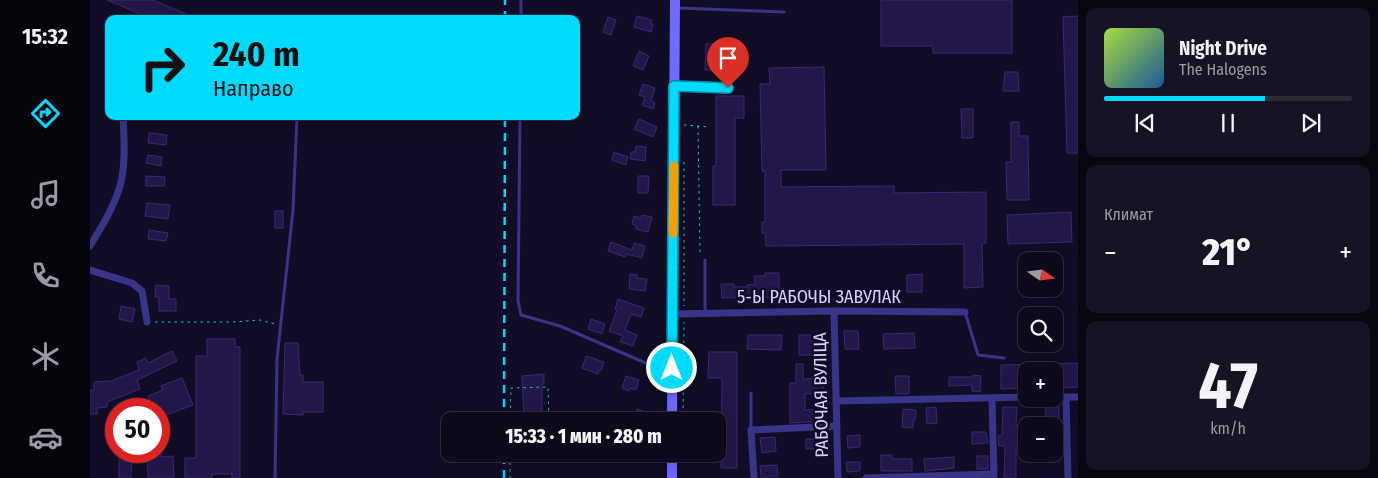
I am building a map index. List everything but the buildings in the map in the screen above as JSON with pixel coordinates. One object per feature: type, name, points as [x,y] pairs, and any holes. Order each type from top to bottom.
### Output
[{"type":"main road","points":[[672,412],[675,4]]},
{"type":"main road","points":[[672,462],[672,478]]},
{"type":"street","points":[[90,246],[120,186],[124,138],[123,120]]},
{"type":"street","points":[[90,270],[132,283],[142,291],[147,322]]},
{"type":"street","name":"5-Ы РАБОЧЫ ЗАВУЛАК","points":[[673,314],[834,311],[965,312]]},
{"type":"street","name":"РАБОЧАЯ ВУЛІЦА","points":[[834,311],[838,478]]},
{"type":"street","points":[[1068,478],[1066,397],[1078,397]]},
{"type":"street","points":[[866,478],[994,476],[992,398]]},
{"type":"street","points":[[836,401],[1018,398]]},
{"type":"street","points":[[754,478],[751,430],[837,426]]},
{"type":"lane","points":[[521,0],[522,15]]},
{"type":"lane","points":[[675,4],[784,12]]},
{"type":"lane","points":[[674,86],[728,88]]},
{"type":"lane","points":[[276,478],[277,359],[292,210],[297,120]]},
{"type":"lane","points":[[520,120],[518,301],[521,315],[560,326],[655,367],[672,368]]},
{"type":"lane","points":[[705,260],[705,313]]},
{"type":"lane","points":[[965,312],[978,355],[1004,358]]},
{"type":"lane","points":[[751,393],[751,430]]},
{"type":"path","points":[[684,125],[710,127]]},
{"type":"path","points":[[698,126],[700,253],[705,260]]},
{"type":"path","points":[[683,412],[684,154]]},
{"type":"path","points":[[147,322],[233,322],[260,320],[280,326]]},
{"type":"path","points":[[510,412],[511,388],[548,387],[549,412]]},
{"type":"path","points":[[510,462],[510,478]]},
{"type":"railway","points":[[505,0],[505,15]]},
{"type":"railway","points":[[504,412],[505,120]]},
{"type":"railway","points":[[504,462],[504,478]]},
{"type":"slow traffic","points":[[673,233],[674,166]]},
{"type":"route","points":[[672,368],[674,86],[728,88]]}]
